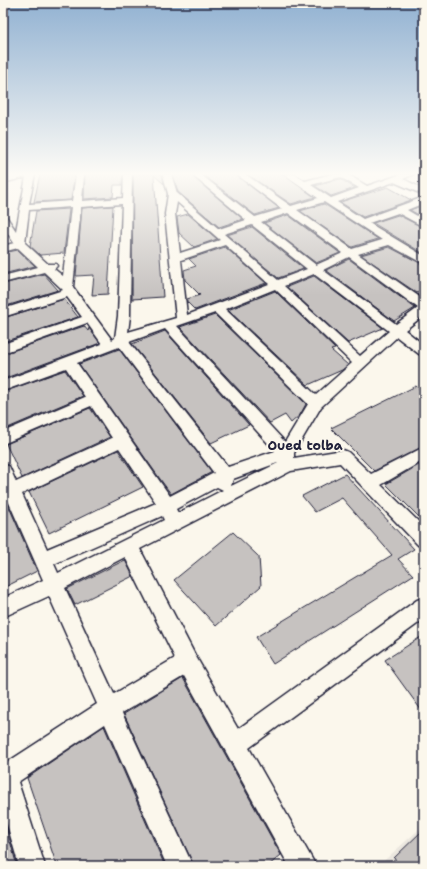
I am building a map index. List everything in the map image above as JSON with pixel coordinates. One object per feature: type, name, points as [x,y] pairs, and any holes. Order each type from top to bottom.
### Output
[{"type":"street","points":[[20,244],[23,215]]},
{"type":"street","points":[[68,289],[69,262],[76,215]]},
{"type":"street","points":[[115,343],[124,316],[127,215]]},
{"type":"street","points":[[170,215],[175,258],[175,323],[287,459]]},
{"type":"street","points":[[197,215],[276,284],[360,363]]},
{"type":"street","points":[[246,215],[314,270],[424,351]]},
{"type":"street","points":[[218,232],[272,215]]},
{"type":"street","points":[[296,215],[424,306]]},
{"type":"street","points":[[351,215],[390,241],[424,261]]},
{"type":"street","points":[[363,222],[385,215]]},
{"type":"street","points":[[407,215],[424,224]]},
{"type":"street","points":[[3,218],[20,244],[68,289],[90,318],[115,343],[225,475],[223,497]]},
{"type":"street","points":[[175,258],[227,240]]},
{"type":"street","points":[[3,386],[314,270],[350,253],[390,241]]},
{"type":"street","points":[[3,249],[20,244]]},
{"type":"street","points":[[3,280],[69,262]]},
{"type":"street","points":[[3,313],[68,289]]},
{"type":"street","points":[[216,307],[316,404]]},
{"type":"street","points":[[3,608],[55,584],[173,524],[223,497],[287,459],[316,404],[396,331],[424,309]]},
{"type":"street","points":[[3,349],[90,318]]},
{"type":"street","points":[[68,361],[167,506],[173,524]]},
{"type":"street","points":[[3,438],[94,399]]},
{"type":"street","points":[[12,491],[122,440]]},
{"type":"street","points":[[370,483],[424,453]]},
{"type":"street","points":[[42,560],[167,506],[225,475],[287,459],[343,456],[424,539]]},
{"type":"street","points":[[3,471],[42,560],[55,584],[180,866]]},
{"type":"street","points":[[129,546],[188,662],[235,745],[297,864]]},
{"type":"street","points":[[235,745],[424,607]]},
{"type":"street","points":[[32,866],[4,777],[110,708],[188,662]]},
{"type":"shaded area","points":[[424,825],[424,866],[378,866]]},
{"type":"building","points":[[35,215],[68,215],[64,253],[40,255],[30,246]]},
{"type":"building","points":[[81,215],[113,215],[108,294],[92,295],[94,275],[76,276]]},
{"type":"building","points":[[133,215],[157,215],[163,297],[132,299]]},
{"type":"building","points":[[189,215],[217,239],[194,247],[179,233],[177,217]]},
{"type":"building","points":[[204,215],[238,215],[243,219],[219,227]]},
{"type":"building","points":[[288,215],[340,253],[316,263],[264,223]]},
{"type":"building","points":[[305,215],[340,215],[378,239],[352,247]]},
{"type":"building","points":[[359,215],[370,215],[363,217]]},
{"type":"building","points":[[398,215],[424,228],[424,254],[373,223]]},
{"type":"building","points":[[418,215],[424,215],[424,218]]},
{"type":"building","points":[[252,227],[304,269],[278,278],[227,235]]},
{"type":"building","points":[[225,247],[266,283],[195,310],[187,302],[187,299],[200,295],[185,280],[184,270],[196,266],[189,259]]},
{"type":"building","points":[[389,247],[424,265],[424,290],[417,293],[361,255]]},
{"type":"building","points":[[18,250],[35,266],[3,274],[3,253]]},
{"type":"building","points":[[349,259],[415,308],[394,321],[326,270]]},
{"type":"building","points":[[44,274],[58,290],[3,307],[3,284]]},
{"type":"building","points":[[314,276],[383,328],[348,343],[287,287]]},
{"type":"building","points":[[275,291],[335,349],[331,350],[348,365],[342,370],[308,385],[228,310]]},
{"type":"building","points":[[64,299],[78,317],[3,342],[3,318]]},
{"type":"building","points":[[215,315],[306,404],[300,415],[291,423],[285,415],[270,423],[180,327]]},
{"type":"building","points":[[84,326],[88,331],[89,328],[100,343],[3,379],[3,354]]},
{"type":"building","points":[[165,331],[249,425],[211,443],[132,344]]},
{"type":"building","points":[[119,349],[212,472],[171,494],[79,364]]},
{"type":"building","points":[[65,370],[83,396],[3,430],[3,392]]},
{"type":"building","points":[[416,386],[424,393],[424,446],[374,471],[331,428]]},
{"type":"building","points":[[90,408],[110,437],[22,478],[6,444]]},
{"type":"building","points":[[118,450],[143,487],[49,533],[29,492]]},
{"type":"building","points":[[424,462],[424,522],[386,484]]},
{"type":"building","points":[[345,474],[414,549],[398,559],[413,575],[273,664],[256,637],[392,555],[342,498],[315,512],[302,496]]},
{"type":"building","points":[[3,493],[37,571],[3,588]]},
{"type":"building","points":[[233,532],[259,557],[261,586],[216,626],[174,580]]},
{"type":"building","points":[[125,560],[133,576],[75,605],[67,589]]},
{"type":"building","points":[[424,635],[424,714],[385,660]]},
{"type":"building","points":[[183,678],[281,855],[268,866],[194,866],[124,714]]},
{"type":"building","points":[[104,726],[165,866],[57,866],[27,778]]},
{"type":"building","points":[[3,816],[17,866],[3,866]]},
{"type":"building","points":[[424,829],[424,866],[399,866],[394,858]]},
{"type":"district","name":"Oued tolba","points":[[305,445]]}]
